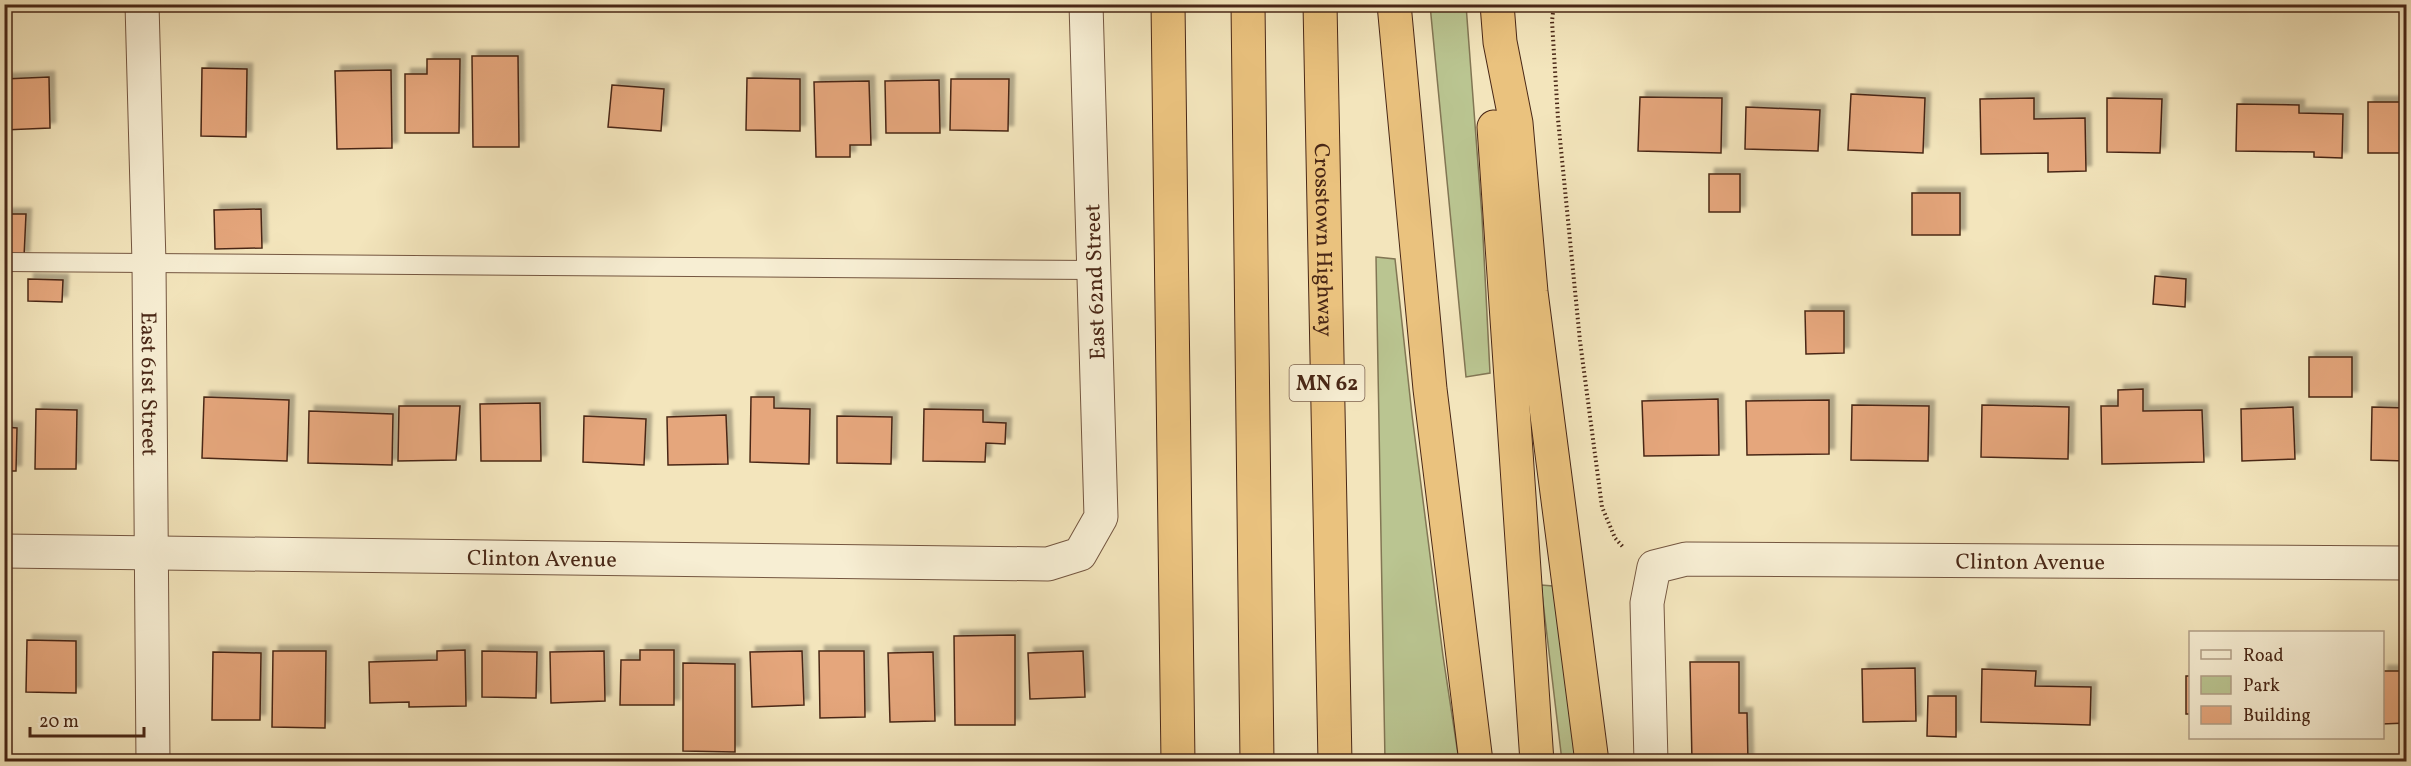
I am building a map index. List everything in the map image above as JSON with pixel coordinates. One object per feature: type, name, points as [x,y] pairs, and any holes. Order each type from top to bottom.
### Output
[{"type":"highway","points":[[1168,4],[1178,762]]},
{"type":"highway","points":[[1248,4],[1257,762]]},
{"type":"highway","name":"Crosstown Highway","points":[[1320,4],[1335,762]]},
{"type":"highway","points":[[1394,4],[1430,389],[1476,762]]},
{"type":"highway","points":[[1497,4],[1500,42],[1516,123],[1531,292],[1592,762]]},
{"type":"highway","points":[[1500,42],[1494,124],[1537,762]]},
{"type":"street","name":"East 61st Street","points":[[142,4],[149,263],[153,762]]},
{"type":"street","name":"East 62nd Street","points":[[1080,554],[1101,517],[1086,4]]},
{"type":"street","name":"Clinton Avenue","points":[[4,551],[1048,564],[1080,554]]},
{"type":"street","name":"Clinton Avenue","points":[[1654,567],[1686,559],[2406,563]]},
{"type":"street","points":[[1651,762],[1647,603],[1654,567]]},
{"type":"lane","points":[[4,262],[1093,270]]},
{"type":"path","points":[[1554,4],[1552,21],[1558,119],[1580,341],[1602,507],[1615,537],[1631,556],[1654,567]]},
{"type":"green space","points":[[1430,5],[1466,5],[1482,217],[1490,373],[1466,377]]},
{"type":"green space","points":[[1376,257],[1395,259],[1412,415],[1459,761],[1385,761]]},
{"type":"green space","points":[[1541,585],[1553,586],[1576,761],[1562,761]]},
{"type":"building","points":[[472,56],[518,56],[519,147],[473,147]]},
{"type":"building","points":[[427,59],[460,59],[459,133],[405,133],[405,74],[427,74]]},
{"type":"building","points":[[202,68],[247,69],[246,137],[201,136]]},
{"type":"building","points":[[391,70],[392,148],[337,149],[335,71]]},
{"type":"building","points":[[49,77],[50,128],[4,130],[4,79]]},
{"type":"building","points":[[747,78],[800,79],[800,131],[746,130]]},
{"type":"building","points":[[951,79],[1009,79],[1008,131],[950,130]]},
{"type":"building","points":[[939,80],[940,133],[886,133],[885,81]]},
{"type":"building","points":[[869,81],[871,145],[850,145],[850,157],[816,157],[814,82]]},
{"type":"building","points":[[612,85],[664,89],[661,131],[608,127]]},
{"type":"building","points":[[1851,94],[1925,98],[1923,153],[1848,150]]},
{"type":"building","points":[[1640,97],[1722,98],[1721,153],[1638,151]]},
{"type":"building","points":[[2034,98],[2034,119],[2085,118],[2086,171],[2048,172],[2048,153],[1981,154],[1980,99]]},
{"type":"building","points":[[2107,98],[2162,99],[2160,153],[2107,152]]},
{"type":"building","points":[[2368,102],[2406,102],[2406,153],[2368,153]]},
{"type":"building","points":[[2237,104],[2299,105],[2299,113],[2343,114],[2342,158],[2314,157],[2314,152],[2236,151]]},
{"type":"building","points":[[1746,107],[1820,110],[1818,151],[1745,149]]},
{"type":"building","points":[[1709,174],[1740,174],[1740,212],[1709,212]]},
{"type":"building","points":[[1912,193],[1960,193],[1960,235],[1912,235]]},
{"type":"building","points":[[261,209],[262,248],[215,249],[214,210]]},
{"type":"building","points":[[4,214],[26,214],[24,257],[4,257]]},
{"type":"building","points":[[2155,276],[2186,279],[2185,307],[2153,304]]},
{"type":"building","points":[[28,279],[63,280],[62,302],[28,301]]},
{"type":"building","points":[[1805,311],[1844,311],[1844,353],[1806,354]]},
{"type":"building","points":[[2309,357],[2352,357],[2352,397],[2309,397]]},
{"type":"building","points":[[2143,389],[2143,411],[2202,410],[2204,462],[2102,464],[2101,406],[2118,406],[2118,390]]},
{"type":"building","points":[[204,397],[289,400],[287,461],[202,458]]},
{"type":"building","points":[[751,397],[774,397],[774,408],[810,409],[809,464],[750,462]]},
{"type":"building","points":[[1718,399],[1719,455],[1644,456],[1642,401]]},
{"type":"building","points":[[1829,400],[1829,454],[1747,455],[1746,401]]},
{"type":"building","points":[[540,403],[541,461],[481,461],[480,404]]},
{"type":"building","points":[[1852,405],[1929,406],[1928,461],[1851,460]]},
{"type":"building","points":[[1982,405],[2069,407],[2068,459],[1981,457]]},
{"type":"building","points":[[399,406],[460,406],[456,460],[398,461]]},
{"type":"building","points":[[2293,407],[2295,459],[2242,461],[2241,409]]},
{"type":"building","points":[[2372,407],[2406,408],[2406,461],[2371,460]]},
{"type":"building","points":[[36,409],[77,410],[76,469],[35,469]]},
{"type":"building","points":[[924,409],[983,410],[983,422],[1006,423],[1005,444],[986,443],[985,462],[923,461]]},
{"type":"building","points":[[309,411],[393,414],[392,465],[308,463]]},
{"type":"building","points":[[726,415],[728,464],[668,465],[667,417]]},
{"type":"building","points":[[584,416],[646,419],[644,465],[583,462]]},
{"type":"building","points":[[837,416],[892,417],[891,464],[837,463]]},
{"type":"building","points":[[4,427],[17,428],[16,471],[4,471]]},
{"type":"building","points":[[1015,635],[1015,725],[955,725],[954,636]]},
{"type":"building","points":[[27,640],[76,641],[76,693],[26,692]]},
{"type":"building","points":[[465,650],[466,706],[409,707],[409,702],[370,703],[369,662],[437,660],[437,651]]},
{"type":"building","points":[[640,650],[674,650],[674,705],[620,705],[621,660],[640,660]]},
{"type":"building","points":[[273,651],[326,651],[325,728],[272,727]]},
{"type":"building","points":[[482,651],[537,652],[536,698],[482,697]]},
{"type":"building","points":[[604,651],[605,701],[551,703],[550,652]]},
{"type":"building","points":[[802,651],[804,705],[752,707],[750,652]]},
{"type":"building","points":[[819,651],[864,651],[865,717],[820,718]]},
{"type":"building","points":[[1083,651],[1085,697],[1030,699],[1028,653]]},
{"type":"building","points":[[213,652],[261,653],[260,720],[212,720]]},
{"type":"building","points":[[933,652],[935,721],[890,722],[888,653]]},
{"type":"building","points":[[1690,662],[1739,662],[1739,713],[1747,713],[1748,762],[1692,762]]},
{"type":"building","points":[[683,663],[735,664],[735,752],[683,751]]},
{"type":"building","points":[[1915,668],[1916,721],[1863,722],[1862,669]]},
{"type":"building","points":[[1982,669],[2036,671],[2035,686],[2091,687],[2090,725],[1981,722]]},
{"type":"building","points":[[2384,671],[2406,671],[2406,723],[2384,724]]},
{"type":"building","points":[[2186,676],[2189,676],[2189,714],[2186,714]]},
{"type":"building","points":[[1928,696],[1956,696],[1956,737],[1927,736]]}]
